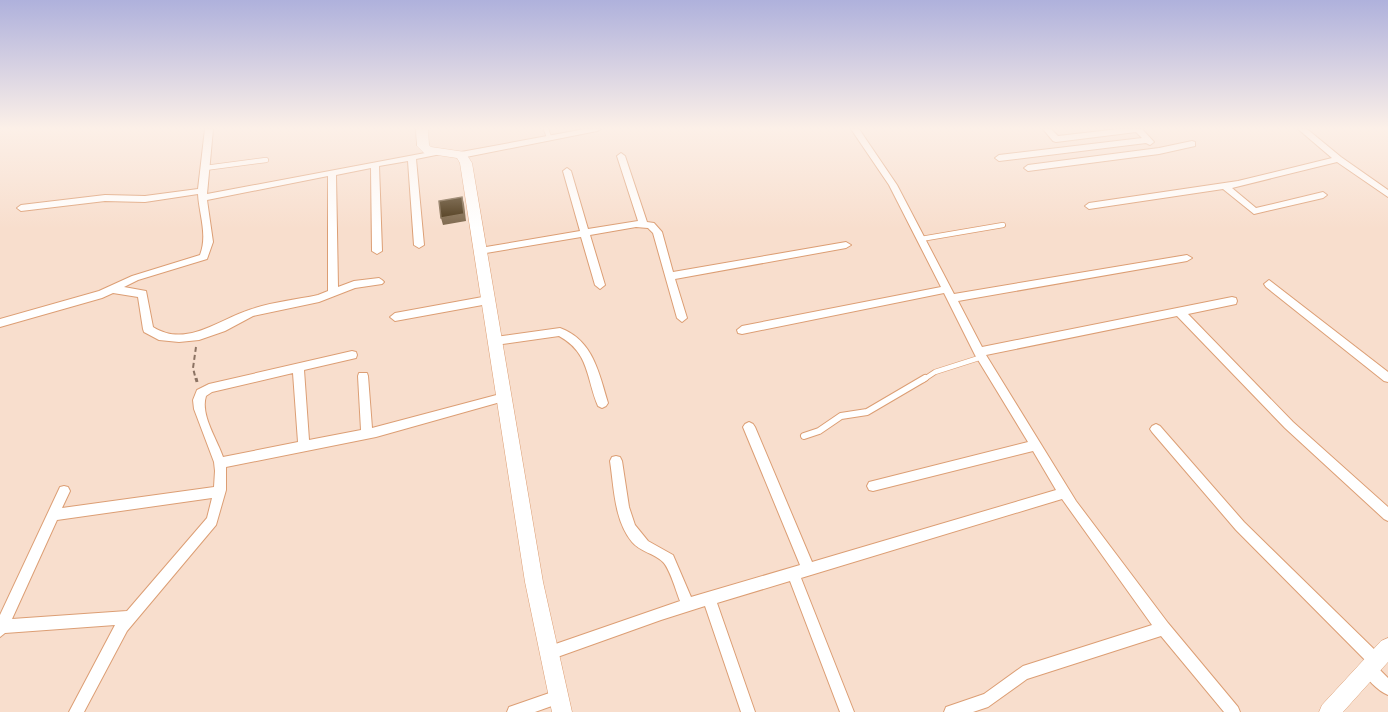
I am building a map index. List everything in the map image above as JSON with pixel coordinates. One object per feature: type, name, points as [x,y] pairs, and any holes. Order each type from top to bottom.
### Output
[{"type":"main road","points":[[466,162],[534,582],[560,704]]},
{"type":"main road","points":[[1329,712],[1377,659]]},
{"type":"street","points":[[0,323],[78,302],[135,278],[204,257],[208,250],[208,230],[202,194],[206,162]]},
{"type":"street","points":[[21,208],[105,198],[144,199],[202,194],[392,162]]},
{"type":"street","points":[[412,162],[419,245]]},
{"type":"street","points":[[623,162],[643,223]]},
{"type":"street","points":[[878,162],[893,184],[981,355],[1065,493],[1163,628],[1233,712]]},
{"type":"street","points":[[1028,168],[1072,162]]},
{"type":"street","points":[[1089,206],[1225,186],[1324,162]]},
{"type":"street","points":[[1343,162],[1388,194]]},
{"type":"street","points":[[375,165],[377,251]]},
{"type":"street","points":[[567,171],[600,285]]},
{"type":"street","points":[[332,174],[333,292]]},
{"type":"street","points":[[1378,186],[1388,184]]},
{"type":"street","points":[[1225,186],[1254,211],[1323,195]]},
{"type":"street","points":[[480,251],[643,223],[651,225],[657,231],[682,318]]},
{"type":"street","points":[[670,276],[846,245]]},
{"type":"street","points":[[742,330],[949,294],[1187,258]]},
{"type":"street","points":[[111,289],[143,294],[148,329],[159,336],[179,338],[199,336],[251,313],[379,282]]},
{"type":"street","points":[[1269,284],[1388,378]]},
{"type":"street","points":[[395,317],[488,300]]},
{"type":"street","points":[[981,355],[1232,302]]},
{"type":"street","points":[[1180,312],[1289,425],[1388,515]]},
{"type":"street","points":[[495,341],[560,332],[568,335],[579,343],[588,355],[602,403]]},
{"type":"street","points":[[76,712],[129,617],[212,521],[219,492],[221,470],[197,405],[201,393],[209,388],[352,355]]},
{"type":"street","points":[[298,368],[304,444]]},
{"type":"street","points":[[363,376],[368,433]]},
{"type":"street","points":[[219,463],[304,444],[368,433],[504,397]]},
{"type":"street","points":[[749,428],[808,569]]},
{"type":"street","points":[[1155,429],[1240,526],[1377,659],[1388,688]]},
{"type":"street","points":[[873,486],[1035,445]]},
{"type":"street","points":[[616,461],[626,516],[635,536],[646,546],[669,559],[688,605]]},
{"type":"street","points":[[64,491],[1,629],[129,617]]},
{"type":"street","points":[[53,515],[219,492]]},
{"type":"street","points":[[549,653],[709,598],[936,534],[1065,493]]},
{"type":"street","points":[[793,573],[847,712]]},
{"type":"street","points":[[709,598],[748,712]]},
{"type":"street","points":[[951,712],[988,700],[1023,673],[1163,628]]},
{"type":"street","points":[[514,712],[560,704]]},
{"type":"lane","points":[[205,168],[249,162]]},
{"type":"lane","points":[[921,239],[1003,225]]},
{"type":"lane","points":[[804,436],[819,431],[841,416],[867,412],[935,372],[981,355]]},
{"type":"path","points":[[199,336],[193,356],[193,368],[201,393]]},
{"type":"building","points":[[462,197],[464,214],[441,218],[439,201]]}]
